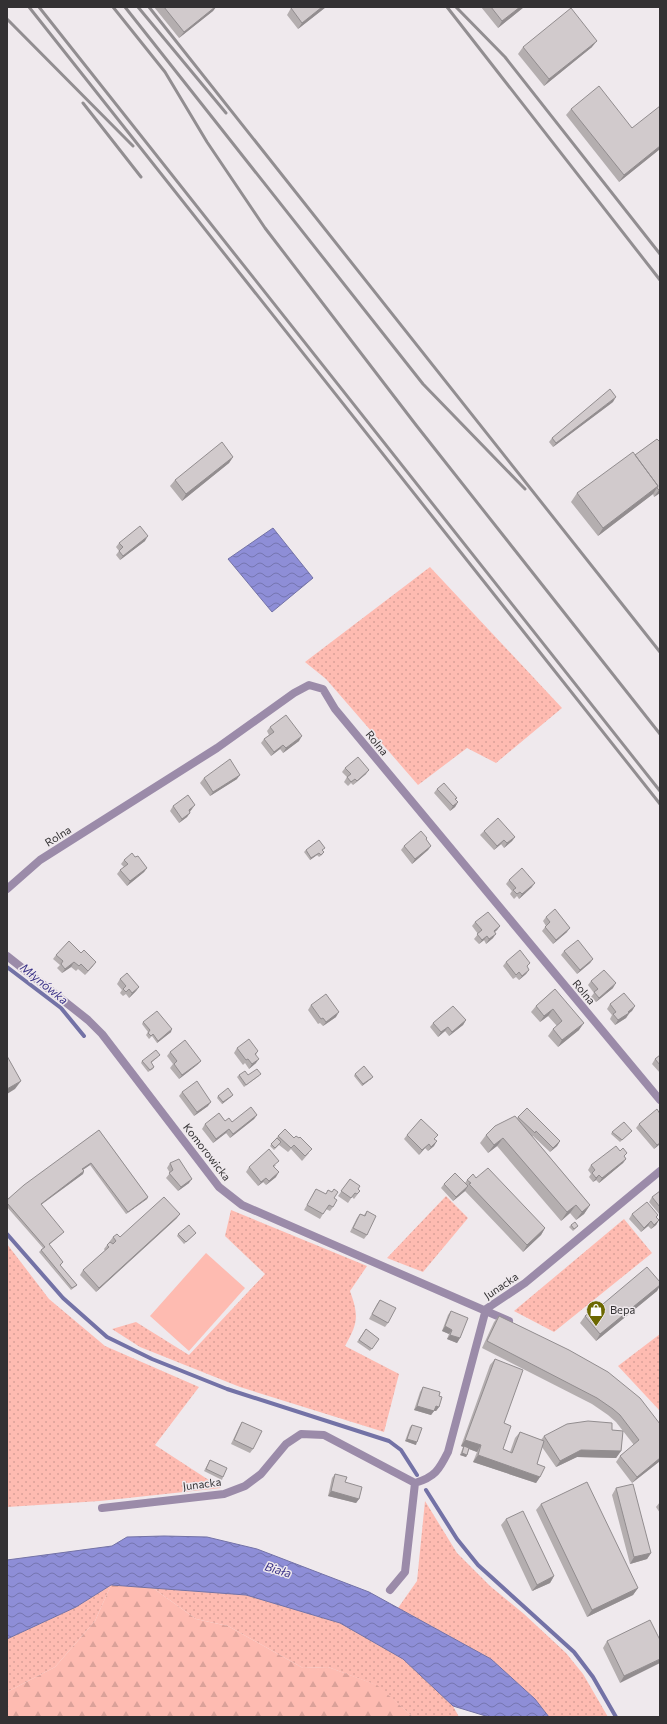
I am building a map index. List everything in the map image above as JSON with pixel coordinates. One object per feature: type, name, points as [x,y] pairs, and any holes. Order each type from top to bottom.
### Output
[{"type":"street","name":"Rolna","points":[[7,889],[40,860],[217,748],[309,685],[323,689],[340,715],[660,1100]]},
{"type":"street","name":"Komorowicka","points":[[7,956],[88,1020],[102,1034],[219,1187],[229,1196],[242,1205],[486,1309],[514,1323]]},
{"type":"street","name":"Junacka","points":[[102,1508],[224,1494],[245,1486],[261,1474],[286,1444],[301,1434],[324,1435],[415,1483],[428,1479],[439,1470],[448,1452],[486,1309],[525,1283],[660,1171]]},
{"type":"street","points":[[390,1590],[405,1572],[415,1483]]},
{"type":"green space","points":[[430,567],[562,708],[496,763],[467,748],[418,785],[326,679],[305,662]]},
{"type":"green space","points":[[446,1196],[468,1218],[423,1272],[387,1258]]},
{"type":"green space","points":[[231,1210],[367,1266],[350,1291],[355,1307],[356,1319],[353,1331],[345,1346],[399,1374],[384,1432],[240,1387],[140,1347],[112,1329],[136,1322],[189,1355],[265,1274],[225,1236]]},
{"type":"green space","points":[[624,1219],[652,1253],[554,1332],[514,1311]]},
{"type":"green space","points":[[7,1244],[49,1299],[105,1346],[199,1387],[155,1445],[221,1488],[100,1501],[7,1507]]},
{"type":"green space","points":[[206,1253],[245,1288],[189,1351],[150,1316]]},
{"type":"green space","points":[[660,1334],[660,1411],[618,1366]]},
{"type":"green space","points":[[425,1501],[457,1553],[490,1586],[524,1614],[566,1653],[583,1674],[608,1717],[549,1717],[535,1699],[491,1659],[398,1608],[417,1581]]},
{"type":"green space","points":[[111,1585],[95,1621],[55,1667],[7,1692],[7,1639],[76,1607]]},
{"type":"green space","points":[[111,1585],[153,1588],[196,1619],[228,1626],[303,1668],[328,1667],[377,1685],[413,1717],[7,1717],[7,1692],[55,1667],[95,1621]]},
{"type":"green space","points":[[153,1588],[246,1595],[340,1623],[403,1659],[453,1706],[459,1717],[413,1717],[376,1685],[328,1667],[303,1668],[228,1626],[196,1619]]},
{"type":"water","points":[[273,528],[313,578],[272,612],[228,559]]},
{"type":"water","name":"Biała","points":[[127,1537],[207,1537],[257,1549],[369,1592],[491,1659],[535,1699],[549,1717],[489,1717],[453,1706],[403,1659],[340,1623],[246,1595],[111,1585],[76,1607],[7,1639],[7,1560],[112,1546]]},
{"type":"building","points":[[164,7],[215,7],[184,32]]},
{"type":"building","points":[[322,7],[302,23],[291,8]]},
{"type":"building","points":[[491,7],[520,7],[502,21]]},
{"type":"building","points":[[571,8],[597,41],[549,79],[523,47]]},
{"type":"building","points":[[599,86],[632,128],[660,106],[660,146],[624,175],[571,109]]},
{"type":"building","points":[[610,389],[616,397],[556,443],[552,438]]},
{"type":"building","points":[[657,439],[660,442],[660,490],[657,488],[658,486],[635,455]]},
{"type":"building","points":[[222,442],[233,457],[186,494],[175,480]]},
{"type":"building","points":[[633,452],[658,486],[603,528],[577,493]]},
{"type":"building","points":[[140,526],[148,536],[123,556],[119,551],[123,547],[119,543]]},
{"type":"building","points":[[286,715],[302,736],[286,748],[283,745],[274,752],[264,739],[274,732],[270,727]]},
{"type":"building","points":[[358,757],[369,770],[357,781],[355,779],[351,782],[347,777],[351,774],[345,768]]},
{"type":"building","points":[[230,759],[240,775],[213,792],[204,778]]},
{"type":"building","points":[[444,783],[457,798],[455,799],[458,802],[453,806],[437,789]]},
{"type":"building","points":[[188,795],[195,805],[189,810],[190,813],[182,819],[173,806]]},
{"type":"building","points":[[498,818],[515,837],[507,843],[504,840],[497,846],[484,831]]},
{"type":"building","points":[[421,831],[431,846],[415,859],[404,846]]},
{"type":"building","points":[[319,840],[325,848],[322,850],[324,852],[321,855],[319,853],[311,858],[306,850]]},
{"type":"building","points":[[132,853],[135,857],[138,856],[147,868],[130,881],[120,870],[128,864],[124,860]]},
{"type":"building","points":[[522,868],[535,883],[522,894],[520,892],[517,894],[513,890],[516,888],[509,880]]},
{"type":"building","points":[[555,909],[570,928],[556,940],[545,927],[550,922],[546,917]]},
{"type":"building","points":[[488,912],[500,926],[494,931],[496,934],[489,939],[487,936],[482,940],[477,934],[482,930],[475,922]]},
{"type":"building","points":[[578,940],[593,959],[580,970],[564,951]]},
{"type":"building","points":[[69,941],[81,953],[84,950],[96,962],[88,971],[81,964],[79,966],[74,962],[65,969],[61,964],[63,961],[56,955]]},
{"type":"building","points":[[520,950],[530,963],[527,966],[529,970],[522,976],[519,972],[516,975],[506,962]]},
{"type":"building","points":[[604,970],[616,983],[599,998],[594,992],[598,989],[591,981]]},
{"type":"building","points":[[127,973],[139,987],[132,993],[129,989],[126,992],[123,989],[126,986],[120,979]]},
{"type":"building","points":[[555,989],[584,1023],[562,1040],[553,1029],[562,1021],[553,1009],[544,1016],[536,1006]]},
{"type":"building","points":[[624,993],[635,1006],[628,1012],[629,1013],[618,1020],[613,1014],[616,1012],[610,1004]]},
{"type":"building","points":[[326,994],[339,1012],[326,1022],[323,1018],[321,1019],[311,1005]]},
{"type":"building","points":[[453,1006],[466,1020],[452,1032],[448,1027],[441,1032],[433,1023]]},
{"type":"building","points":[[157,1011],[172,1029],[158,1041],[153,1034],[151,1036],[148,1033],[150,1030],[143,1022]]},
{"type":"building","points":[[249,1039],[258,1051],[255,1054],[259,1059],[252,1064],[248,1059],[246,1060],[237,1048]]},
{"type":"building","points":[[185,1040],[201,1061],[182,1075],[174,1064],[177,1061],[170,1052]]},
{"type":"building","points":[[156,1050],[160,1055],[151,1062],[154,1067],[150,1070],[142,1061]]},
{"type":"building","points":[[660,1055],[660,1065],[655,1059]]},
{"type":"building","points":[[7,1056],[21,1081],[7,1089]]},
{"type":"building","points":[[364,1066],[373,1077],[363,1084],[355,1074]]},
{"type":"building","points":[[257,1069],[261,1074],[246,1085],[239,1075],[245,1071],[248,1075]]},
{"type":"building","points":[[197,1081],[211,1102],[197,1112],[182,1092]]},
{"type":"building","points":[[228,1088],[233,1095],[223,1102],[218,1096]]},
{"type":"building","points":[[251,1107],[257,1115],[233,1134],[229,1129],[216,1139],[205,1124],[219,1113],[225,1121],[229,1118],[232,1122]]},
{"type":"building","points":[[527,1108],[560,1141],[553,1148],[536,1131],[535,1133],[518,1117]]},
{"type":"building","points":[[657,1109],[660,1114],[660,1143],[657,1145],[639,1124]]},
{"type":"building","points":[[515,1116],[590,1205],[582,1212],[576,1205],[567,1212],[503,1138],[494,1145],[486,1135],[495,1126]]},
{"type":"building","points":[[421,1119],[438,1135],[434,1139],[437,1141],[431,1147],[429,1144],[422,1150],[407,1135]]},
{"type":"building","points":[[624,1122],[632,1131],[622,1140],[612,1132]]},
{"type":"building","points":[[285,1129],[294,1138],[296,1136],[299,1138],[300,1137],[312,1149],[305,1156],[294,1145],[291,1148],[278,1136]]},
{"type":"building","points":[[99,1130],[148,1197],[128,1212],[91,1163],[82,1169],[84,1171],[41,1204],[64,1232],[49,1244],[63,1262],[60,1265],[77,1285],[72,1288],[41,1250],[45,1247],[7,1203],[7,1200],[24,1185]]},
{"type":"building","points":[[277,1138],[281,1142],[275,1148],[271,1144]]},
{"type":"building","points":[[616,1146],[620,1151],[623,1148],[627,1153],[624,1156],[626,1159],[602,1178],[599,1175],[596,1178],[592,1173],[595,1170],[591,1165]]},
{"type":"building","points":[[269,1149],[279,1161],[273,1166],[279,1172],[269,1181],[266,1178],[261,1182],[249,1167]]},
{"type":"building","points":[[179,1159],[192,1179],[181,1187],[169,1173],[173,1170],[170,1163]]},
{"type":"building","points":[[488,1168],[545,1228],[527,1245],[469,1184],[471,1183],[467,1180],[473,1174],[476,1178]]},
{"type":"building","points":[[455,1173],[468,1186],[456,1197],[444,1184]]},
{"type":"building","points":[[350,1179],[360,1186],[358,1189],[360,1191],[357,1194],[355,1193],[351,1198],[341,1191]]},
{"type":"building","points":[[316,1189],[326,1194],[328,1190],[332,1192],[334,1189],[338,1192],[334,1198],[337,1200],[333,1207],[329,1205],[323,1214],[307,1205]]},
{"type":"building","points":[[660,1191],[660,1207],[652,1197]]},
{"type":"building","points":[[164,1197],[180,1214],[99,1288],[83,1270],[109,1247],[107,1245],[110,1242],[113,1244],[116,1241],[113,1237],[117,1234],[120,1237]]},
{"type":"building","points":[[647,1202],[658,1215],[656,1217],[659,1220],[654,1225],[651,1221],[644,1228],[632,1214]]},
{"type":"building","points":[[367,1211],[376,1216],[367,1235],[353,1228],[360,1214],[365,1216]]},
{"type":"building","points":[[575,1222],[578,1226],[574,1229],[571,1225]]},
{"type":"building","points":[[189,1225],[196,1233],[186,1242],[178,1234]]},
{"type":"building","points":[[647,1267],[660,1282],[660,1285],[600,1334],[585,1316],[602,1303],[603,1304]]},
{"type":"building","points":[[380,1300],[396,1308],[388,1323],[372,1314]]},
{"type":"building","points":[[451,1311],[468,1318],[460,1338],[450,1335],[452,1330],[445,1326]]},
{"type":"building","points":[[499,1316],[569,1350],[608,1372],[640,1398],[660,1424],[660,1458],[637,1477],[620,1456],[639,1440],[620,1415],[597,1398],[487,1341]]},
{"type":"building","points":[[366,1329],[379,1339],[372,1349],[359,1340]]},
{"type":"building","points":[[495,1359],[523,1370],[504,1423],[511,1426],[503,1449],[512,1453],[520,1432],[544,1441],[537,1464],[545,1467],[540,1477],[478,1455],[481,1445],[465,1440]]},
{"type":"building","points":[[423,1387],[440,1392],[439,1396],[442,1397],[439,1407],[436,1406],[434,1411],[417,1406]]},
{"type":"building","points":[[588,1421],[612,1423],[612,1430],[623,1431],[621,1451],[581,1450],[560,1461],[544,1436],[567,1424]]},
{"type":"building","points":[[242,1422],[262,1431],[253,1449],[234,1440]]},
{"type":"building","points":[[412,1425],[422,1428],[417,1442],[407,1439]]},
{"type":"building","points":[[464,1446],[469,1448],[467,1455],[462,1453]]},
{"type":"building","points":[[210,1460],[227,1468],[223,1477],[206,1469]]},
{"type":"building","points":[[335,1474],[347,1477],[345,1482],[362,1487],[359,1499],[331,1491]]},
{"type":"building","points":[[587,1482],[638,1588],[592,1610],[541,1504]]},
{"type":"building","points":[[633,1484],[651,1553],[634,1557],[616,1488]]},
{"type":"building","points":[[523,1511],[554,1576],[537,1585],[506,1519]]},
{"type":"building","points":[[650,1620],[660,1640],[660,1659],[624,1676],[607,1641]]},
{"type":"waterway","name":"Młynówka","points":[[7,967],[61,1008],[84,1036]]},
{"type":"waterway","points":[[7,1234],[63,1298],[107,1337],[152,1359],[227,1389],[389,1441],[401,1450],[417,1475]]},
{"type":"waterway","points":[[426,1490],[457,1539],[478,1565],[574,1652],[593,1677],[616,1717]]},
{"type":"railway","points":[[29,7],[660,804]]},
{"type":"railway","points":[[39,7],[660,791]]},
{"type":"railway","points":[[113,7],[165,72],[207,142],[265,228],[416,425],[660,734]]},
{"type":"railway","points":[[125,7],[423,384],[525,489]]},
{"type":"railway","points":[[138,7],[226,113]]},
{"type":"railway","points":[[149,7],[660,652]]},
{"type":"railway","points":[[447,7],[660,280]]},
{"type":"railway","points":[[456,7],[505,57],[660,254]]},
{"type":"railway","points":[[7,19],[133,146]]},
{"type":"railway","points":[[83,103],[141,177]]},
{"type":"place","name":"Bepa","points":[[596,1327]]}]
